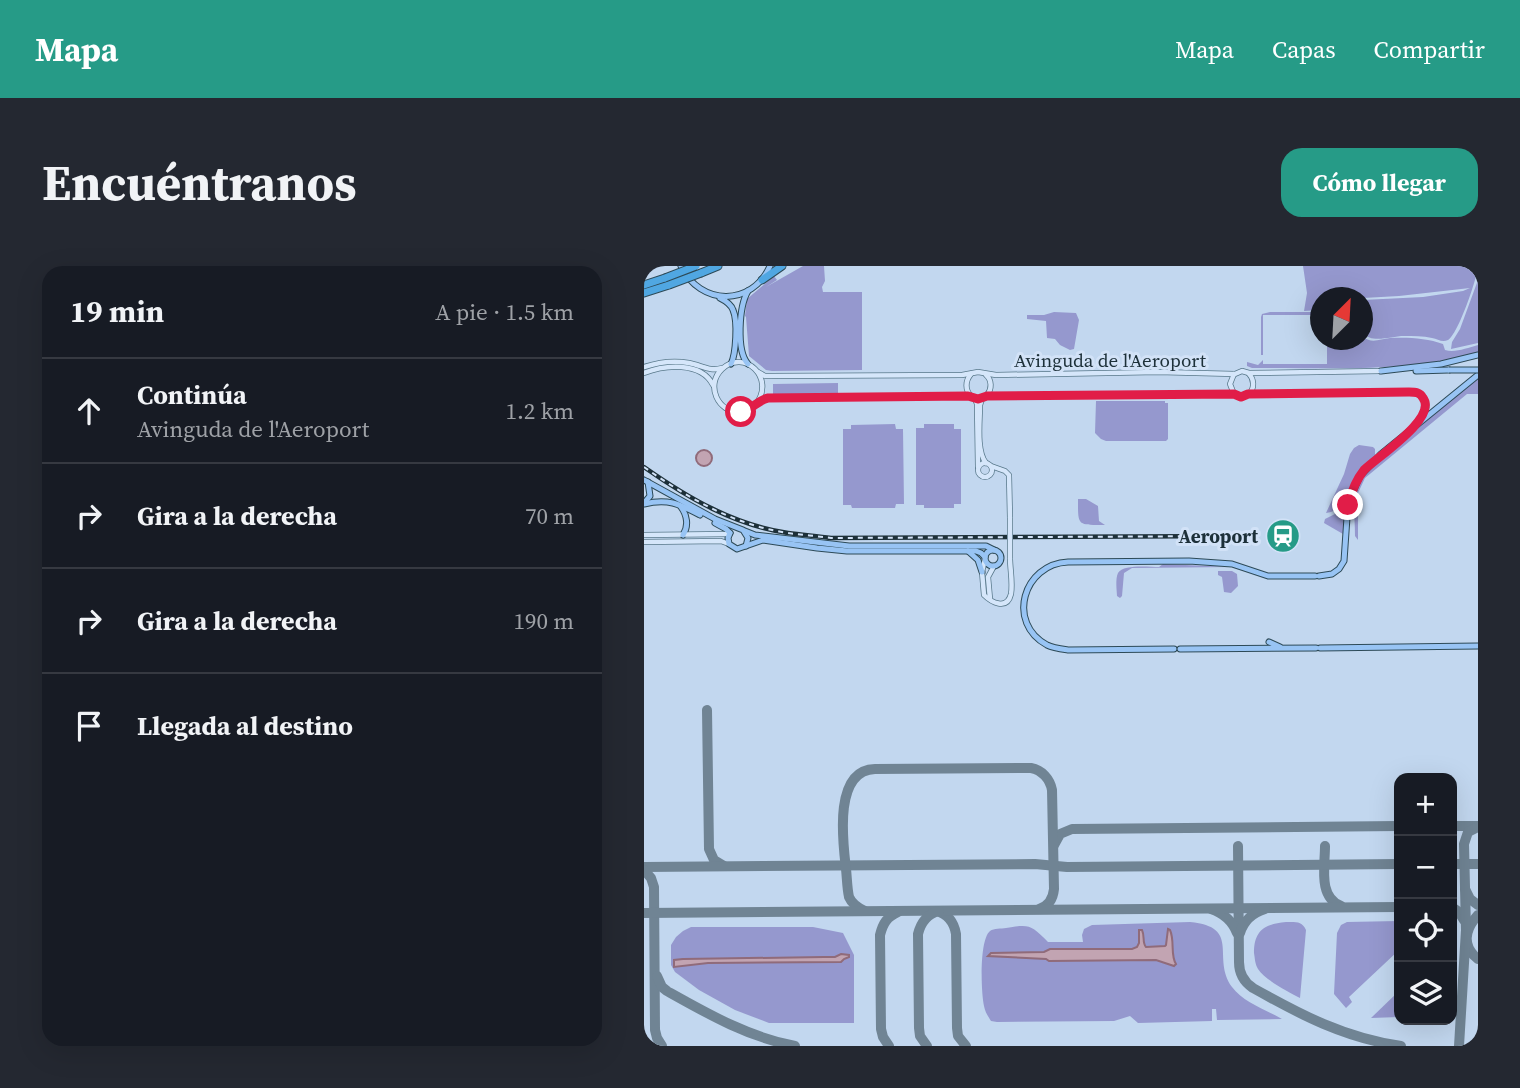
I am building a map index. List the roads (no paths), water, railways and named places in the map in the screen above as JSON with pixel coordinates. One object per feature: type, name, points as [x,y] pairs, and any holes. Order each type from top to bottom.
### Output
[{"type":"highway","points":[[644,293],[698,268],[718,266]]},
{"type":"highway","points":[[762,280],[782,266]]},
{"type":"highway","points":[[644,285],[667,281]]},
{"type":"main road","points":[[681,266],[688,279],[696,286],[729,302],[734,313],[735,353],[729,365]]},
{"type":"main road","points":[[718,296],[736,296],[748,291],[762,280],[770,266]]},
{"type":"main road","points":[[748,291],[743,301],[741,317],[741,353],[748,364]]},
{"type":"main road","points":[[1381,371],[1441,364],[1478,355]]},
{"type":"main road","points":[[1381,371],[1449,370],[1478,373]]},
{"type":"main road","points":[[1478,373],[1381,454],[1360,476],[1348,503],[1344,561],[1332,574],[1269,576],[1233,564],[1189,561],[1070,562],[1050,565],[1041,571],[1031,582],[1025,596],[1025,616],[1034,634],[1046,644],[1060,649],[1478,646]]},
{"type":"main road","points":[[1416,426],[1426,408],[1425,400],[1419,394]]},
{"type":"main road","points":[[644,503],[650,493],[645,481]]},
{"type":"main road","points":[[644,503],[666,501],[679,505],[721,526],[729,534],[729,544],[737,549],[763,540],[846,551],[979,552],[989,565],[994,566],[1001,558],[994,550],[982,546],[849,546],[755,535],[715,519],[645,481]]},
{"type":"main road","points":[[679,505],[687,519],[683,535]]},
{"type":"main road","points":[[729,534],[733,530],[743,530]]},
{"type":"main road","points":[[743,530],[748,538],[746,546]]},
{"type":"main road","points":[[985,558],[989,551],[994,550]]},
{"type":"main road","points":[[968,551],[978,560],[982,572]]},
{"type":"main road","points":[[1269,642],[1283,648]]},
{"type":"street","points":[[644,367],[671,361],[692,363],[710,369],[739,363],[748,364],[758,372],[763,386],[762,394],[757,404],[737,412],[728,410],[719,402],[711,380],[706,375],[690,369],[672,367],[644,373]]},
{"type":"street","points":[[714,387],[718,374],[729,365]]},
{"type":"street","name":"Avinguda de l'Aeroport","points":[[758,372],[771,376],[978,372],[1235,374],[1242,371],[1381,371]]},
{"type":"street","points":[[1248,394],[1253,384],[1249,373]]},
{"type":"street","points":[[971,374],[966,384],[968,392],[977,404],[978,472],[982,477],[988,477],[1004,470]]},
{"type":"street","name":"Avinguda de l'Aeroport","points":[[985,374],[991,389],[985,397]]},
{"type":"street","name":"Avinguda de l'Aeroport","points":[[1234,394],[1230,383],[1235,374]]},
{"type":"street","name":"Avinguda de l'Aeroport","points":[[757,404],[768,398],[1419,394]]},
{"type":"street","points":[[985,397],[981,405],[981,448],[982,457],[989,464],[992,473]]},
{"type":"street","points":[[978,467],[982,463],[989,464],[1004,470],[1010,478],[1010,596],[1004,603],[998,604],[990,600],[982,591],[985,558]]},
{"type":"street","points":[[644,535],[729,534]]},
{"type":"street","points":[[644,542],[721,541],[729,544]]},
{"type":"street","points":[[990,600],[988,577],[994,566]]},
{"type":"railway","points":[[644,467],[677,489],[730,517],[768,529],[831,538],[1243,536]]},
{"type":"place","name":"Aeroport","points":[[1283,536]]}]
